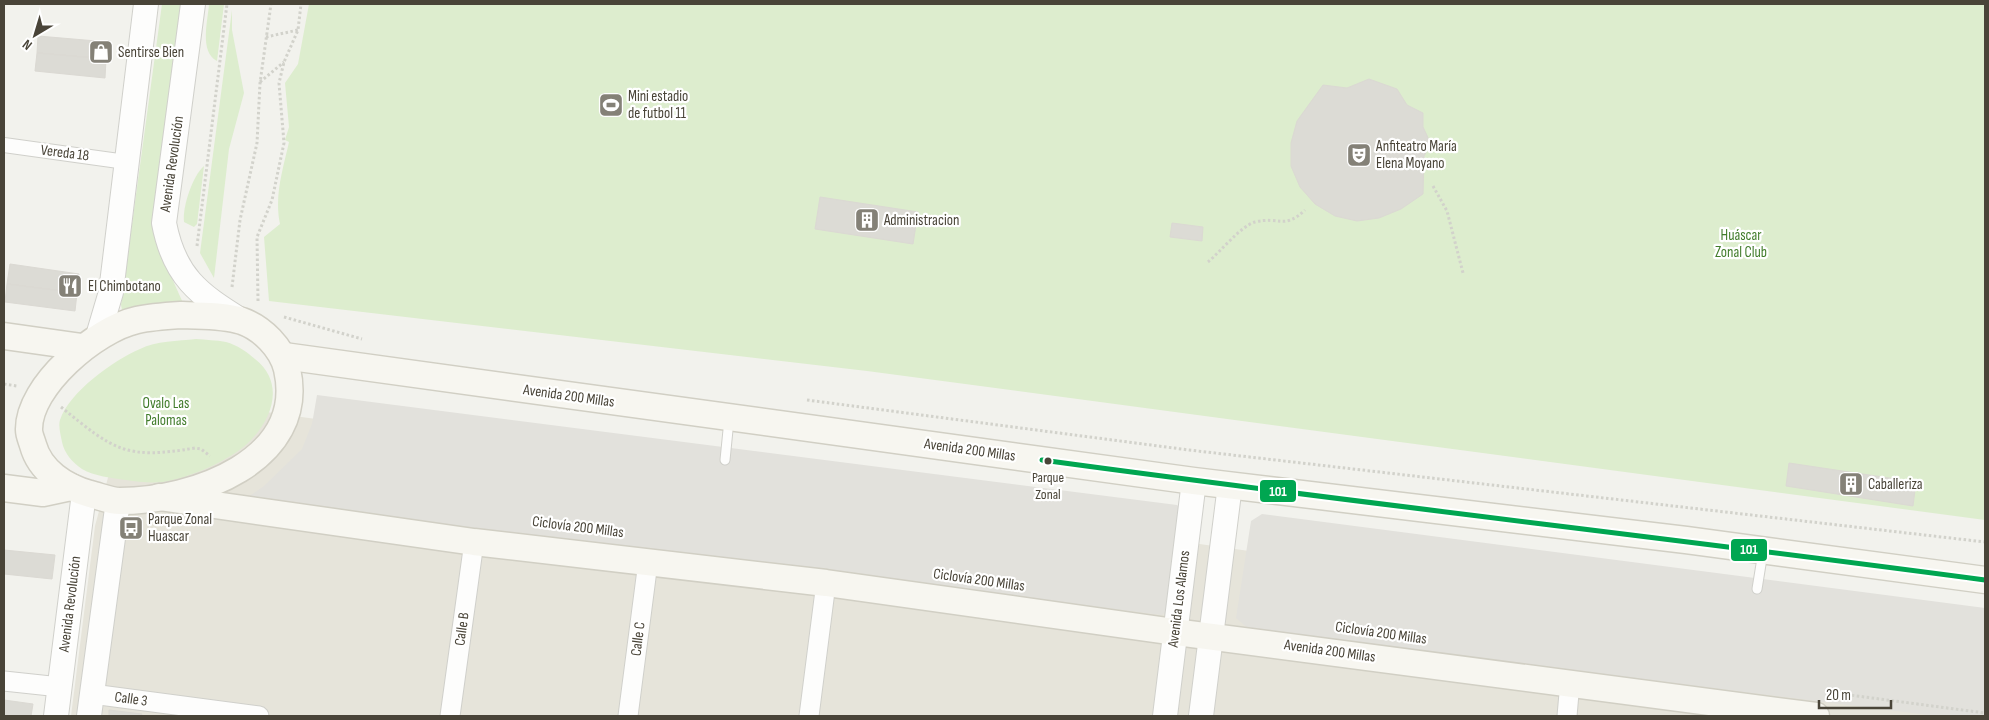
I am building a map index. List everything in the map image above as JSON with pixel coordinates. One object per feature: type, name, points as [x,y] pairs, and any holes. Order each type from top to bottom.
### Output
[{"type":"main road","points":[[182,314],[221,317],[251,315],[284,356],[291,388],[284,422],[273,439],[258,455],[232,474],[183,494],[118,501],[78,490],[49,473],[36,454],[29,431],[34,408],[48,384],[90,341],[136,320],[182,314]]},
{"type":"main road","points":[[4,336],[90,341]]},
{"type":"main road","name":"Avenida 200 Millas","points":[[284,356],[1194,481],[1763,550],[1985,580]]},
{"type":"main road","points":[[4,488],[43,493],[78,490]]},
{"type":"main road","name":"Avenida 200 Millas","points":[[159,497],[474,542],[826,583],[1175,632],[1570,682],[1741,711],[1816,716]]},
{"type":"street","points":[[90,341],[111,292],[146,4]]},
{"type":"street","name":"Avenida Revolución","points":[[193,4],[164,223],[168,244],[181,271],[197,289],[251,315]]},
{"type":"street","name":"Vereda 18","points":[[4,145],[126,162]]},
{"type":"street","name":"Avenida Los Alamos","points":[[1165,716],[1194,481]]},
{"type":"street","points":[[1201,716],[1230,485]]},
{"type":"street","name":"Avenida Revolución","points":[[56,716],[78,490]]},
{"type":"street","points":[[91,705],[118,501]]},
{"type":"street","name":"Calle B","points":[[450,716],[474,542]]},
{"type":"street","name":"Calle C","points":[[628,716],[648,562]]},
{"type":"street","points":[[809,716],[826,583]]},
{"type":"street","points":[[4,681],[60,687]]},
{"type":"street","points":[[1567,716],[1570,682]]},
{"type":"street","name":"Calle 3","points":[[91,705],[260,716]]},
{"type":"lane","points":[[725,460],[729,418]]},
{"type":"lane","points":[[1758,588],[1763,550]]},
{"type":"path","points":[[197,253],[227,4]]},
{"type":"path","points":[[251,315],[230,299],[240,220],[257,142],[260,82],[271,4]]},
{"type":"path","points":[[251,315],[258,237],[272,200],[284,143],[279,83],[284,62],[298,30],[300,4]]},
{"type":"path","points":[[266,38],[298,30]]},
{"type":"path","points":[[260,82],[284,62]]},
{"type":"path","points":[[1433,186],[1447,211],[1452,240],[1463,273]]},
{"type":"path","points":[[1208,262],[1247,226],[1256,222],[1289,222],[1295,220],[1306,210]]},
{"type":"path","points":[[282,316],[366,341]]},
{"type":"path","points":[[4,384],[21,386],[42,394],[89,432],[116,447],[153,454],[200,449],[232,474]]},
{"type":"path","points":[[804,400],[1188,450],[1985,542]]},
{"type":"path","points":[[1817,691],[1985,713]]},
{"type":"shaded area","points":[[317,395],[1177,505],[1185,513],[1173,607],[1162,615],[244,500],[264,486],[302,449],[312,424]]},
{"type":"shaded area","points":[[175,399],[1985,655],[1985,716],[71,716],[95,526],[113,459]]},
{"type":"shaded area","points":[[1262,514],[1985,608],[1985,716],[1936,716],[1250,630],[1236,618],[1251,521]]},
{"type":"green space","points":[[162,4],[184,4],[166,265],[183,303],[123,315],[121,305]]},
{"type":"green space","points":[[209,4],[224,4],[217,61],[211,57],[206,43]]},
{"type":"green space","name":"Huáscar Zonal Club","points":[[309,4],[1985,4],[1985,520],[867,371],[269,301],[264,237],[280,224],[278,214],[279,193],[289,142],[285,140],[289,127],[285,83],[298,64]]},
{"type":"green space","points":[[232,10],[232,30],[244,93],[229,149],[214,278],[200,253]]},
{"type":"green space","points":[[204,166],[197,224],[194,227],[184,222],[185,208],[192,184]]},
{"type":"green space","name":"Ovalo Las Palomas","points":[[196,339],[226,342],[238,347],[255,359],[270,378],[273,388],[270,410],[259,431],[251,440],[223,461],[198,472],[163,482],[135,481],[98,475],[82,469],[72,461],[63,446],[59,422],[65,409],[82,388],[118,361],[146,346]]},
{"type":"building","points":[[38,36],[108,42],[106,59],[37,53]]},
{"type":"building","points":[[37,53],[106,59],[105,78],[35,71]]},
{"type":"building","points":[[1369,79],[1397,89],[1407,105],[1423,113],[1423,127],[1431,144],[1424,156],[1423,194],[1401,209],[1379,218],[1357,221],[1335,216],[1315,204],[1300,187],[1291,166],[1291,143],[1297,121],[1323,85],[1347,88]]},
{"type":"building","name":"Administracion","points":[[820,197],[918,212],[913,244],[815,229]]},
{"type":"building","points":[[1172,223],[1203,227],[1202,241],[1170,237]]},
{"type":"building","points":[[10,264],[79,274],[77,293],[7,284]]},
{"type":"building","points":[[7,284],[77,293],[75,311],[5,302]]},
{"type":"building","name":"Caballeriza","points":[[1789,463],[1916,482],[1913,506],[1786,486]]},
{"type":"building","points":[[4,550],[55,555],[52,579],[4,574]]},
{"type":"building","points":[[4,700],[33,704],[31,716],[4,716]]},
{"type":"building","points":[[109,710],[142,714],[141,716],[109,716]]},
{"type":"transit line","name":"101","points":[[1042,460],[1985,580]]},
{"type":"place","name":"Sentirse Bien","points":[[101,52]]},
{"type":"place","name":"Mini estadio de futbol 11","points":[[611,105]]},
{"type":"place","name":"Anfiteatro María Elena Moyano","points":[[1359,155]]},
{"type":"place","name":"Administracion","points":[[867,220]]},
{"type":"place","name":"El Chimbotano","points":[[70,286]]},
{"type":"place","name":"Parque Zonal","points":[[1048,461]]},
{"type":"place","name":"Caballeriza","points":[[1851,484]]},
{"type":"place","name":"Parque Zonal Huascar","points":[[131,528]]}]
